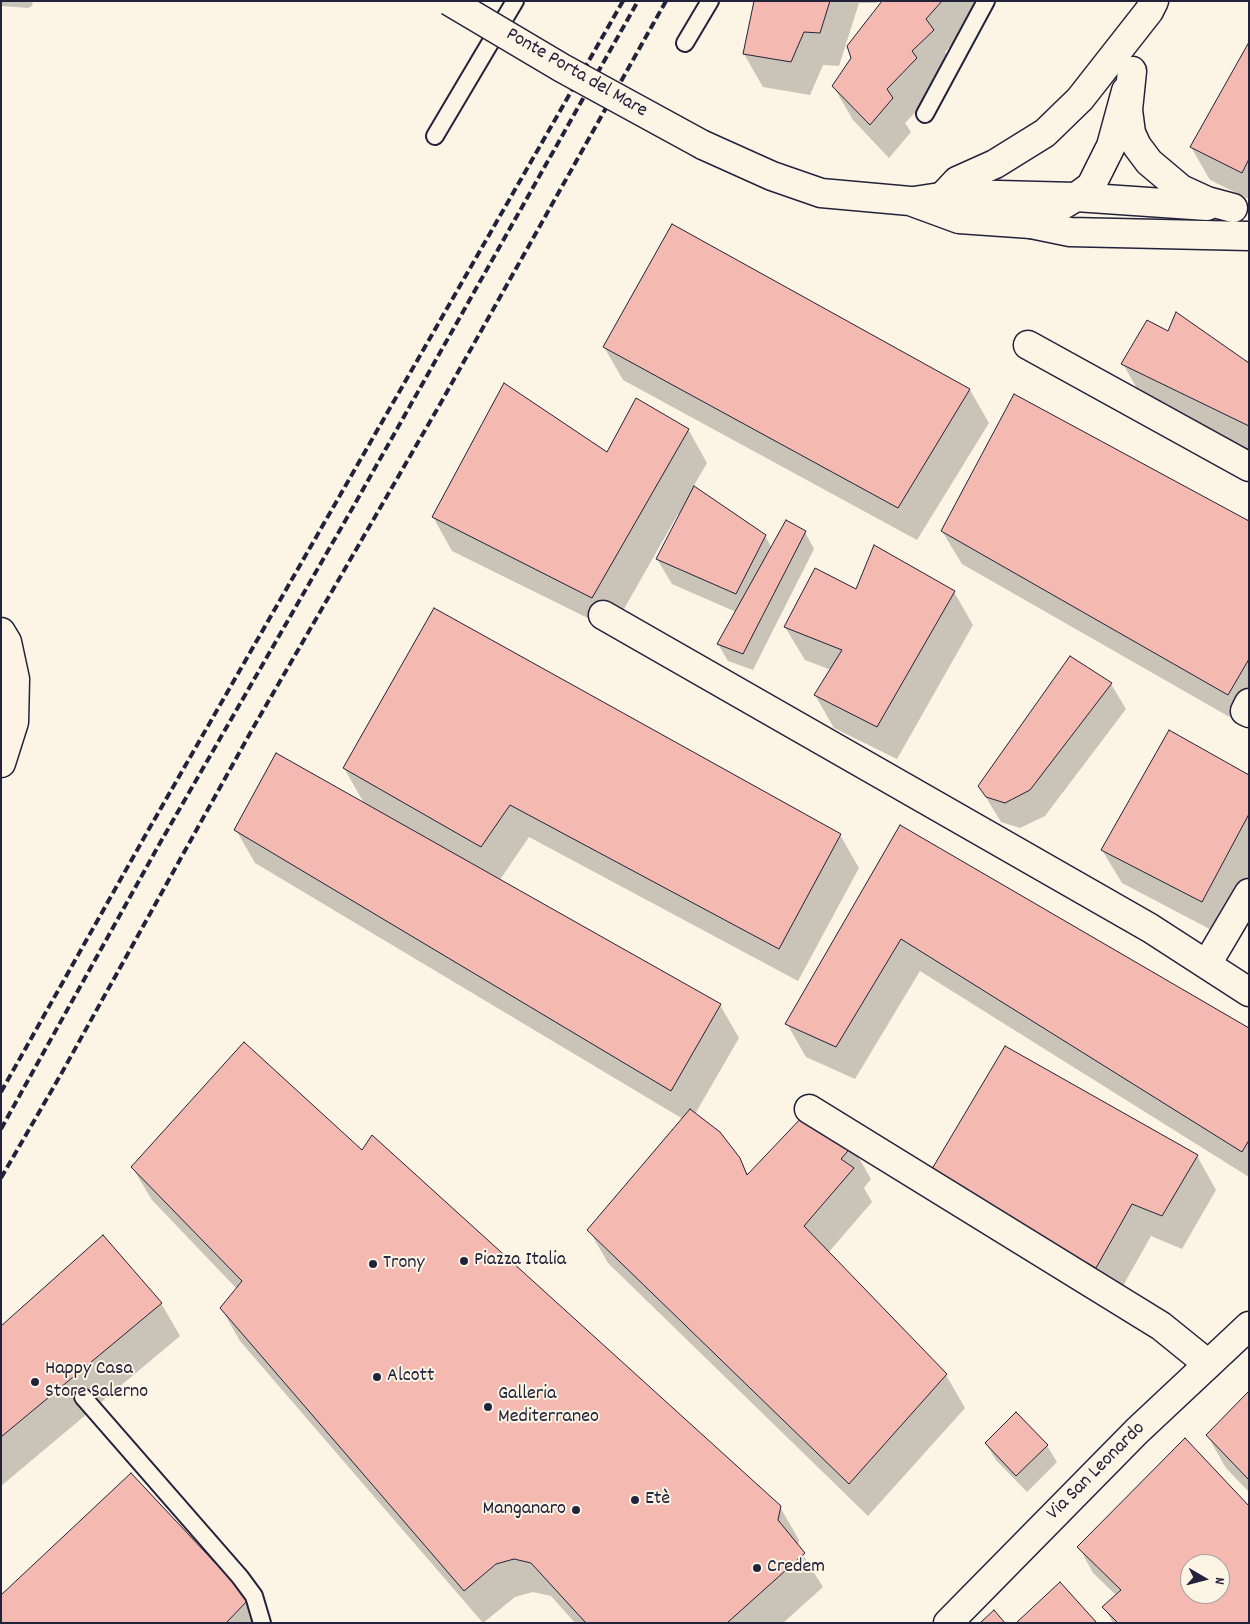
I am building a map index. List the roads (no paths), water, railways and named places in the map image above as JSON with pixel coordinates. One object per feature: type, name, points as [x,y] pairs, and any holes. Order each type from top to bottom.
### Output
[{"type":"main road","name":"Ponte Porta del Mare","points":[[449,1],[562,68],[703,145],[772,176],[821,193],[910,201]]},
{"type":"main road","points":[[1031,224],[1091,186],[1111,146],[1152,6]]},
{"type":"main road","points":[[943,196],[957,181],[995,164],[1044,133],[1080,99],[1152,6]]},
{"type":"main road","points":[[1132,71],[1128,110],[1131,133],[1137,146],[1149,162],[1181,189],[1207,201],[1241,209]]},
{"type":"main road","points":[[910,201],[960,194],[1076,197],[1241,209]]},
{"type":"main road","points":[[910,201],[960,219],[1031,224],[1070,232],[1249,236]]},
{"type":"main road","points":[[1028,345],[1249,467]]},
{"type":"main road","points":[[603,615],[1141,923],[1249,992]]},
{"type":"main road","points":[[1,632],[8,642],[16,679],[14,722],[1,763]]},
{"type":"main road","points":[[1249,703],[1245,710],[1249,713]]},
{"type":"main road","points":[[1207,964],[1249,893]]},
{"type":"main road","points":[[809,1109],[1161,1326],[1208,1364]]},
{"type":"main road","name":"Via San Leonardo","points":[[948,1623],[1137,1431],[1249,1326]]},
{"type":"lane","points":[[435,136],[515,1]]},
{"type":"lane","points":[[685,43],[710,1]]},
{"type":"lane","points":[[925,114],[986,1]]},
{"type":"lane","points":[[83,1397],[240,1578],[254,1596],[262,1623]]},
{"type":"railway","points":[[1,1092],[145,836],[623,1]]},
{"type":"railway","points":[[1,1129],[160,843],[348,516],[638,1]]},
{"type":"railway","points":[[1,1178],[60,1076],[253,728],[439,406],[666,1]]},
{"type":"place","name":"Piazza Italia","points":[[464,1261]]},
{"type":"place","name":"Trony","points":[[373,1264]]},
{"type":"place","name":"Alcott","points":[[377,1377]]},
{"type":"place","name":"Happy Casa Store Salerno","points":[[35,1382]]},
{"type":"place","name":"Galleria Mediterraneo","points":[[488,1407]]},
{"type":"place","name":"Etè","points":[[635,1500]]},
{"type":"place","name":"Manganaro","points":[[576,1510]]},
{"type":"place","name":"Credem","points":[[757,1568]]}]
